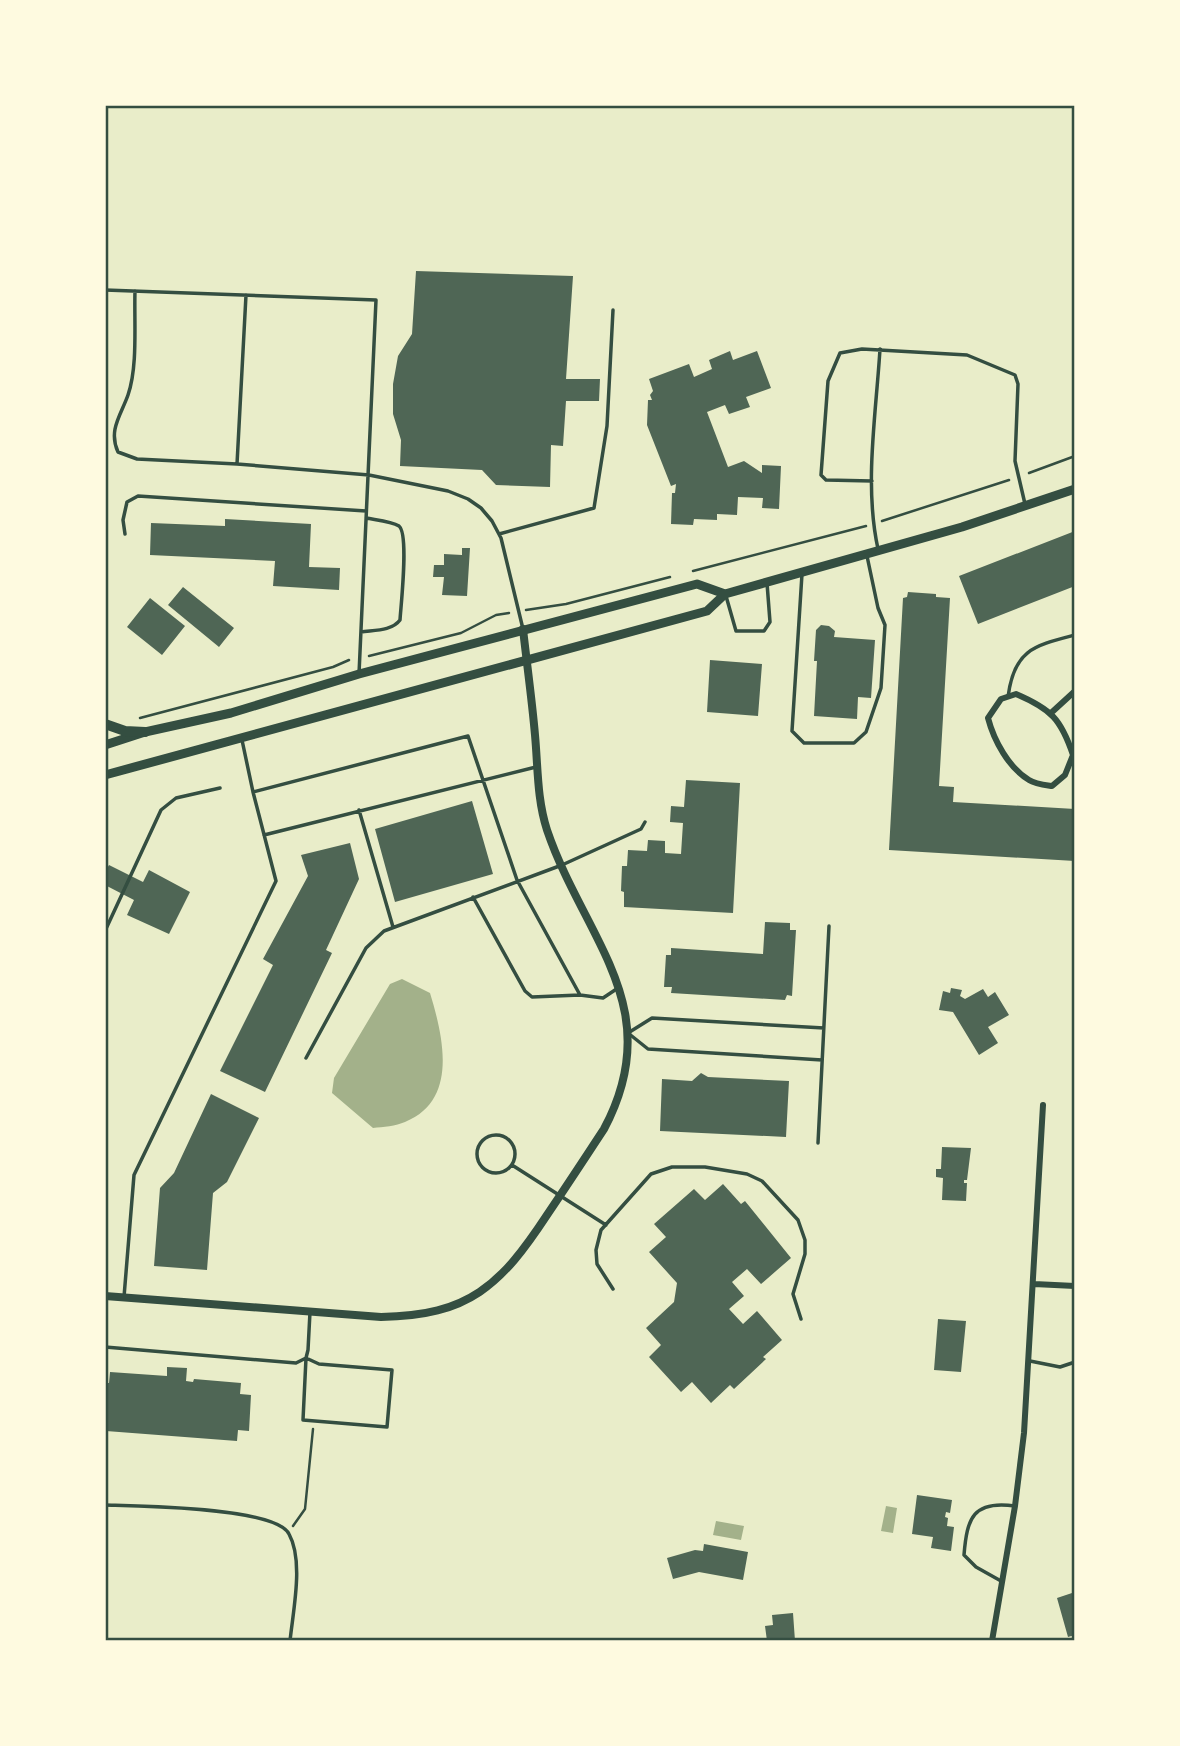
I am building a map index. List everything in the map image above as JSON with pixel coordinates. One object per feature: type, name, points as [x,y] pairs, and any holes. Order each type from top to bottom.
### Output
[{"type":"main road","points":[[105,775],[707,611],[725,594],[867,555],[1075,489]]},
{"type":"main road","points":[[105,745],[145,732],[231,713],[523,629],[697,584],[725,594]]},
{"type":"main road","points":[[105,724],[125,731],[145,732]]},
{"type":"street","points":[[105,1296],[381,1317],[410,1317],[435,1312],[479,1293],[513,1264],[604,1129],[617,1105],[624,1083],[628,1033],[620,987],[547,831],[540,803],[523,629]]},
{"type":"street","points":[[1051,713],[1074,693]]},
{"type":"street","points":[[1016,694],[1041,705],[1051,713],[1067,737],[1073,755],[1065,775],[1052,786],[1030,781],[1015,767],[993,738],[988,718],[1001,699],[1016,694]]},
{"type":"street","points":[[992,1641],[1015,1506],[1024,1433],[1043,1105]]},
{"type":"street","points":[[1034,1284],[1075,1286]]},
{"type":"lane","points":[[105,290],[376,300],[359,674]]},
{"type":"lane","points":[[135,291],[132,379],[114,428],[114,443],[118,452],[137,459],[369,475],[448,491],[468,499],[481,508],[499,534],[523,629]]},
{"type":"lane","points":[[237,464],[246,295]]},
{"type":"lane","points":[[499,534],[594,508],[607,426],[613,310]]},
{"type":"lane","points":[[872,481],[826,480],[821,475],[828,381],[840,354],[862,349],[880,349],[967,355],[1015,375],[1018,384],[1015,461],[1026,506]]},
{"type":"lane","points":[[879,551],[873,524],[872,481],[880,349]]},
{"type":"lane","points":[[125,534],[123,520],[127,502],[138,496],[366,511]]},
{"type":"lane","points":[[361,632],[385,629],[400,620],[404,536],[397,525],[366,518]]},
{"type":"lane","points":[[802,574],[792,731],[804,743],[854,743],[866,732],[881,688],[885,625],[878,608],[867,555]]},
{"type":"lane","points":[[725,594],[736,631],[764,631],[770,622],[767,583]]},
{"type":"lane","points":[[1008,697],[1011,675],[1017,660],[1045,642],[1075,635]]},
{"type":"lane","points":[[253,792],[468,736],[517,880],[580,995]]},
{"type":"lane","points":[[124,1297],[134,1175],[276,881],[242,738]]},
{"type":"lane","points":[[264,835],[536,767]]},
{"type":"lane","points":[[105,931],[161,810],[176,798],[220,788]]},
{"type":"lane","points":[[359,810],[393,927]]},
{"type":"lane","points":[[306,1058],[366,948],[384,931],[562,865],[641,829],[645,822]]},
{"type":"lane","points":[[473,897],[525,991],[532,997],[580,995],[603,998],[620,987]]},
{"type":"lane","points":[[818,1143],[829,926]]},
{"type":"lane","points":[[822,1060],[648,1049],[628,1033],[652,1018],[824,1027]]},
{"type":"lane","points":[[501,1135],[511,1141],[515,1153],[512,1165],[502,1172],[490,1172],[481,1167],[477,1155],[481,1142],[490,1136],[501,1135]]},
{"type":"lane","points":[[512,1165],[606,1225]]},
{"type":"lane","points":[[613,1289],[597,1264],[596,1250],[601,1230],[652,1174],[672,1167],[705,1167],[747,1174],[762,1181],[797,1220],[805,1240],[805,1254],[793,1294],[801,1319]]},
{"type":"lane","points":[[306,1358],[319,1364],[392,1370],[387,1427],[303,1420],[306,1358],[309,1350],[310,1312]]},
{"type":"lane","points":[[105,1347],[296,1363],[306,1358]]},
{"type":"lane","points":[[1030,1361],[1060,1367],[1075,1362]]},
{"type":"lane","points":[[1001,1581],[976,1567],[964,1555],[966,1528],[977,1510],[996,1503],[1015,1506]]},
{"type":"lane","points":[[105,1505],[219,1511],[274,1521],[289,1532],[297,1564],[290,1641]]},
{"type":"path","points":[[1029,473],[1075,456]]},
{"type":"path","points":[[880,522],[1004,481]]},
{"type":"path","points":[[688,573],[864,527]]},
{"type":"path","points":[[550,606],[674,576]]},
{"type":"path","points":[[373,655],[461,633],[496,615]]},
{"type":"path","points":[[139,718],[333,667],[348,660]]},
{"type":"path","points":[[289,1532],[305,1509],[314,1422]]},
{"type":"shaded area","points":[[402,979],[430,993],[442,1047],[440,1083],[434,1099],[422,1112],[405,1122],[373,1128],[332,1093],[334,1078],[390,984]]},
{"type":"shaded area","points":[[886,1506],[897,1508],[893,1533],[881,1531]]},
{"type":"shaded area","points":[[716,1521],[744,1526],[741,1540],[713,1535]]},
{"type":"building","points":[[416,271],[573,276],[566,379],[600,379],[599,401],[566,401],[563,446],[551,445],[550,487],[496,485],[482,470],[400,466],[401,440],[393,414],[393,384],[398,356],[412,334]]},
{"type":"building","points":[[730,351],[733,360],[757,351],[771,388],[746,397],[750,407],[729,414],[725,405],[707,412],[728,467],[744,461],[762,473],[762,465],[781,466],[779,509],[762,508],[763,498],[738,497],[737,515],[717,514],[717,520],[694,519],[693,525],[671,524],[672,493],[675,493],[676,484],[671,486],[647,425],[648,400],[652,400],[650,395],[653,391],[649,379],[689,364],[694,377],[712,369],[709,360]]},
{"type":"building","points":[[225,519],[311,524],[309,567],[340,568],[339,590],[273,586],[275,561],[150,555],[151,523],[225,526]]},
{"type":"building","points":[[1075,531],[1075,586],[978,624],[959,576]]},
{"type":"building","points":[[462,548],[470,548],[467,596],[442,595],[444,577],[433,577],[434,565],[444,565],[444,554],[462,555]]},
{"type":"building","points":[[183,587],[234,628],[219,647],[168,605]]},
{"type":"building","points":[[908,592],[950,598],[939,786],[954,787],[953,802],[1075,809],[1075,861],[889,850],[903,598],[907,597]]},
{"type":"building","points":[[150,598],[185,626],[162,655],[127,627]]},
{"type":"building","points":[[821,625],[829,626],[835,631],[834,637],[875,640],[871,698],[858,697],[857,719],[814,716],[816,630]]},
{"type":"building","points":[[710,660],[762,664],[758,716],[707,712]]},
{"type":"building","points":[[686,780],[740,783],[733,913],[624,907],[624,892],[621,891],[622,866],[627,866],[628,850],[647,851],[648,840],[665,841],[665,853],[681,854],[683,823],[670,822],[671,806],[684,807]]},
{"type":"building","points":[[472,801],[493,874],[395,902],[375,829]]},
{"type":"building","points":[[350,843],[359,879],[326,950],[332,953],[265,1092],[220,1071],[273,965],[263,959],[308,876],[301,855]]},
{"type":"building","points":[[109,865],[143,882],[149,870],[190,892],[169,934],[127,915],[134,900],[105,885],[105,872]]},
{"type":"building","points":[[765,922],[790,923],[790,930],[796,930],[792,996],[787,995],[785,1000],[671,993],[672,987],[664,987],[666,955],[671,955],[671,948],[763,954]]},
{"type":"building","points":[[951,988],[962,990],[960,996],[965,999],[983,989],[988,997],[995,992],[1009,1015],[988,1027],[998,1043],[979,1055],[953,1012],[939,1010],[943,991],[950,993]]},
{"type":"building","points":[[701,1073],[708,1077],[789,1081],[786,1137],[660,1131],[662,1079],[692,1081]]},
{"type":"building","points":[[211,1094],[259,1118],[227,1182],[213,1193],[207,1270],[154,1266],[160,1188],[174,1173]]},
{"type":"building","points":[[942,1147],[971,1148],[967,1180],[964,1180],[964,1183],[967,1183],[966,1201],[942,1200],[943,1178],[936,1177],[936,1169],[941,1169]]},
{"type":"building","points":[[723,1184],[741,1204],[745,1201],[791,1258],[761,1284],[747,1269],[732,1282],[744,1296],[729,1309],[743,1324],[757,1311],[782,1340],[734,1389],[730,1385],[711,1403],[692,1382],[681,1392],[649,1357],[661,1345],[646,1328],[674,1302],[677,1283],[649,1252],[666,1237],[654,1224],[694,1189],[705,1200]]},
{"type":"building","points":[[938,1319],[966,1321],[961,1372],[934,1370]]},
{"type":"building","points":[[167,1367],[187,1368],[186,1381],[193,1382],[194,1379],[241,1383],[240,1394],[251,1395],[249,1431],[238,1430],[237,1441],[106,1431],[105,1383],[109,1383],[110,1372],[167,1376]]},
{"type":"building","points":[[917,1495],[952,1500],[950,1513],[946,1512],[945,1517],[948,1518],[947,1526],[954,1527],[951,1551],[931,1548],[933,1537],[912,1534]]},
{"type":"building","points":[[704,1544],[748,1552],[743,1580],[699,1572],[673,1579],[667,1558],[695,1550],[703,1551]]},
{"type":"building","points":[[1075,1592],[1075,1635],[1068,1637],[1057,1598]]},
{"type":"building","points":[[793,1613],[795,1641],[767,1641],[765,1626],[773,1625],[772,1615]]}]
